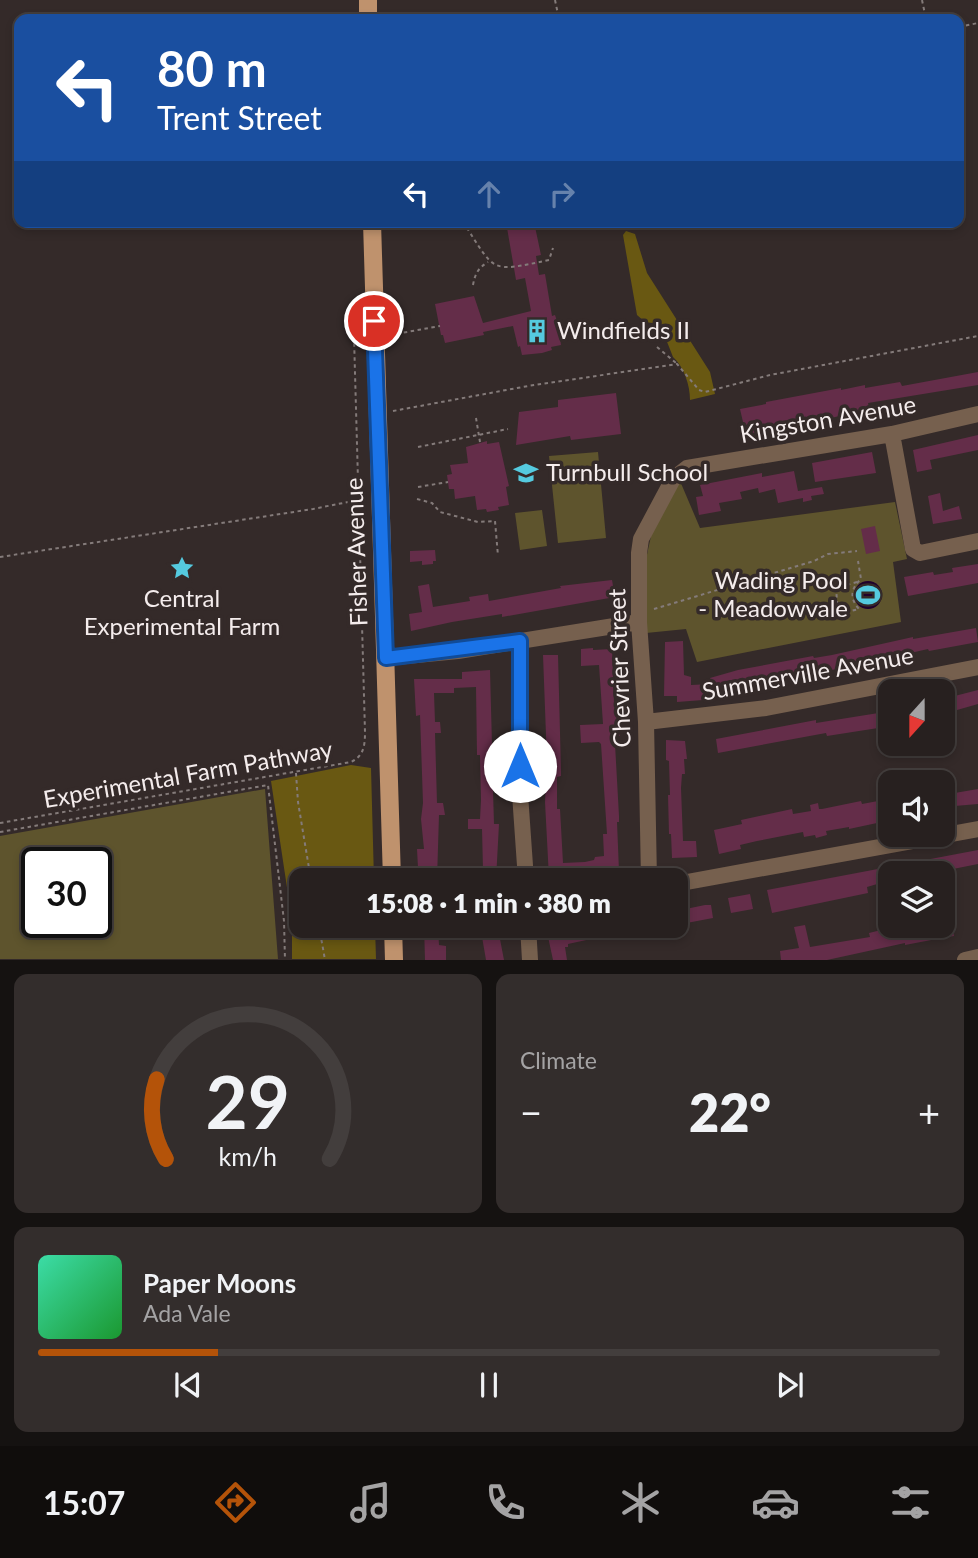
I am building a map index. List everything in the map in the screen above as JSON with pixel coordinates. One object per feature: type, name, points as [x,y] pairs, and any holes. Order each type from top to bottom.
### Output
[{"type":"main road","name":"Fisher Avenue","points":[[372,228],[392,868]]},
{"type":"main road","points":[[393,938],[394,960]]},
{"type":"street","name":"Kingston Avenue","points":[[687,469],[892,434],[978,414]]},
{"type":"street","points":[[892,434],[913,548],[920,553],[978,541]]},
{"type":"street","name":"Chevrier Street","points":[[649,868],[639,553],[641,539],[673,479],[687,469]]},
{"type":"street","points":[[386,658],[520,641],[639,618]]},
{"type":"street","points":[[520,641],[520,794],[525,868]]},
{"type":"street","name":"Summerville Avenue","points":[[646,722],[766,708],[978,667]]},
{"type":"street","points":[[688,882],[978,829]]},
{"type":"street","points":[[529,938],[530,960]]},
{"type":"street","points":[[965,960],[978,957]]},
{"type":"path","points":[[467,228],[488,262],[504,269],[549,260],[553,248]]},
{"type":"path","points":[[473,285],[475,274],[488,262]]},
{"type":"path","name":"Experimental Farm Pathway","points":[[0,823],[351,762],[359,757],[365,747],[354,327],[360,322]]},
{"type":"path","points":[[386,335],[440,326]]},
{"type":"path","points":[[657,347],[677,364],[699,390],[705,392],[770,375],[978,336]]},
{"type":"path","points":[[388,412],[528,386],[677,364]]},
{"type":"path","points":[[476,418],[480,442]]},
{"type":"path","points":[[418,447],[508,429]]},
{"type":"path","points":[[418,486],[448,482]]},
{"type":"path","points":[[417,499],[432,503],[440,512],[478,522],[495,521],[498,556]]},
{"type":"path","points":[[0,557],[358,500]]},
{"type":"path","points":[[639,618],[814,561],[828,554],[857,551]]},
{"type":"path","points":[[857,582],[836,589],[838,614],[859,609],[851,597],[861,579],[858,561]]},
{"type":"path","points":[[296,772],[309,868]]},
{"type":"path","points":[[0,832],[268,785],[284,921],[285,960]]},
{"type":"path","points":[[321,938],[325,960]]},
{"type":"shaded area","points":[[626,231],[635,234],[647,273],[710,372],[715,394],[690,400],[686,377],[673,357],[660,324],[645,322],[637,315],[623,235]]},
{"type":"shaded area","points":[[598,452],[606,538],[558,543],[549,456]]},
{"type":"shaded area","points":[[680,481],[700,528],[895,502],[907,559],[893,562],[901,622],[697,662],[686,629],[646,633],[646,559],[653,527]]},
{"type":"shaded area","points":[[542,510],[547,546],[520,550],[515,513]]},
{"type":"shaded area","name":"Wading Pool - Meadowvale","points":[[868,581],[878,585],[882,595],[878,605],[868,609],[858,605],[854,595],[858,585]]},
{"type":"shaded area","points":[[351,765],[371,768],[374,868],[289,868],[289,901],[271,781]]},
{"type":"shaded area","points":[[265,789],[278,959],[0,959],[0,836]]},
{"type":"shaded area","points":[[292,938],[375,938],[376,959],[292,959]]},
{"type":"building","points":[[507,228],[535,228],[541,255],[536,256],[539,275],[545,274],[552,316],[555,315],[558,324],[561,345],[542,353],[522,355],[513,326],[445,343],[435,304],[474,296],[483,323],[531,311],[525,278],[516,280]]},
{"type":"building","points":[[978,372],[978,385],[868,403],[870,412],[803,422],[746,435],[740,409],[841,388],[865,385],[865,388],[900,382],[902,386]]},
{"type":"building","points":[[616,393],[621,434],[571,440],[570,436],[516,445],[519,412],[558,407],[558,400]]},
{"type":"building","points":[[978,435],[978,450],[930,460],[932,469],[917,472],[913,450]]},
{"type":"building","points":[[487,441],[487,444],[499,442],[509,486],[506,487],[509,505],[487,512],[486,509],[477,510],[475,496],[455,499],[454,489],[449,489],[447,475],[452,474],[450,465],[468,463],[466,447]]},
{"type":"building","points":[[872,452],[876,473],[815,482],[812,463]]},
{"type":"building","points":[[794,471],[798,491],[822,487],[824,494],[811,496],[812,500],[803,502],[803,498],[778,503],[775,489],[759,493],[758,488],[740,492],[742,499],[719,503],[721,511],[699,515],[696,497],[703,496],[700,485],[762,473],[762,477]]},
{"type":"building","points":[[940,493],[943,511],[959,506],[962,519],[933,524],[928,496]]},
{"type":"building","points":[[875,526],[880,551],[866,554],[861,529]]},
{"type":"building","points":[[435,550],[436,561],[433,561],[433,564],[410,562],[410,551]]},
{"type":"building","points":[[978,564],[978,583],[908,596],[904,577],[953,572],[952,568]]},
{"type":"building","points":[[612,580],[615,597],[502,617],[502,614],[452,622],[411,631],[409,614],[422,612],[418,586],[429,584],[433,607],[470,601],[469,597],[488,594],[489,601],[561,588],[560,586]]},
{"type":"building","points":[[976,628],[978,642],[929,651],[928,649],[845,668],[824,669],[755,682],[703,695],[703,700],[677,702],[677,696],[664,696],[665,642],[683,641],[684,675],[691,677],[691,685],[711,684],[710,678],[738,670]]},
{"type":"building","points":[[581,649],[612,649],[614,703],[616,708],[619,708],[620,736],[617,736],[615,744],[619,868],[548,868],[543,655],[558,655],[561,776],[557,777],[557,809],[560,809],[563,863],[585,862],[604,856],[603,834],[607,834],[601,744],[581,743],[580,725],[603,724],[599,665],[581,666]]},
{"type":"building","points":[[490,670],[492,745],[495,745],[496,767],[496,790],[493,790],[494,824],[499,824],[497,868],[483,868],[482,829],[468,829],[468,819],[480,819],[476,687],[454,688],[454,693],[434,693],[435,722],[440,722],[441,733],[435,733],[437,803],[443,803],[445,815],[439,815],[437,868],[418,868],[417,849],[424,849],[421,819],[423,803],[420,715],[416,716],[414,679],[462,679],[462,672]]},
{"type":"building","points":[[978,690],[978,704],[956,710],[956,696]]},
{"type":"building","points":[[878,713],[878,728],[827,736],[826,733],[718,753],[716,739],[816,720],[816,723]]},
{"type":"building","points":[[666,740],[685,741],[687,759],[684,759],[685,774],[682,774],[681,788],[683,841],[696,841],[697,857],[672,858]]},
{"type":"building","points":[[978,789],[978,804],[955,806],[955,793]]},
{"type":"building","points":[[861,801],[862,804],[878,801],[878,823],[826,831],[827,835],[816,838],[815,835],[804,837],[803,832],[757,841],[740,845],[741,849],[719,854],[714,830],[742,824],[741,820],[792,809],[793,814],[811,811],[810,805],[818,803],[819,809]]},
{"type":"building","points":[[978,850],[978,864],[955,869],[955,861],[920,861]]},
{"type":"building","points":[[878,869],[878,884],[867,887],[868,893],[772,913],[767,890]]},
{"type":"building","points":[[750,894],[753,909],[731,913],[728,898]]},
{"type":"building","points":[[711,905],[713,918],[688,923],[688,909]]},
{"type":"building","points":[[805,925],[810,947],[870,937],[869,933],[878,931],[878,938],[943,938],[905,943],[827,960],[781,960],[780,951],[799,948],[794,927]]},
{"type":"building","points":[[424,938],[439,938],[439,945],[446,946],[446,960],[425,960]]},
{"type":"building","points":[[482,938],[500,938],[504,960],[486,960]]},
{"type":"building","points":[[548,938],[591,938],[568,944],[568,947],[565,947],[567,960],[553,960]]},
{"type":"place","name":"Windfields II","points":[[537,331]]},
{"type":"place","name":"Turnbull School","points":[[526,473]]},
{"type":"place","name":"Central Experimental Farm","points":[[182,568]]},
{"type":"place","name":"Wading Pool - Meadowvale","points":[[868,595]]},
{"type":"route","points":[[374,321],[386,658],[458,651],[520,641],[520,766]]}]
